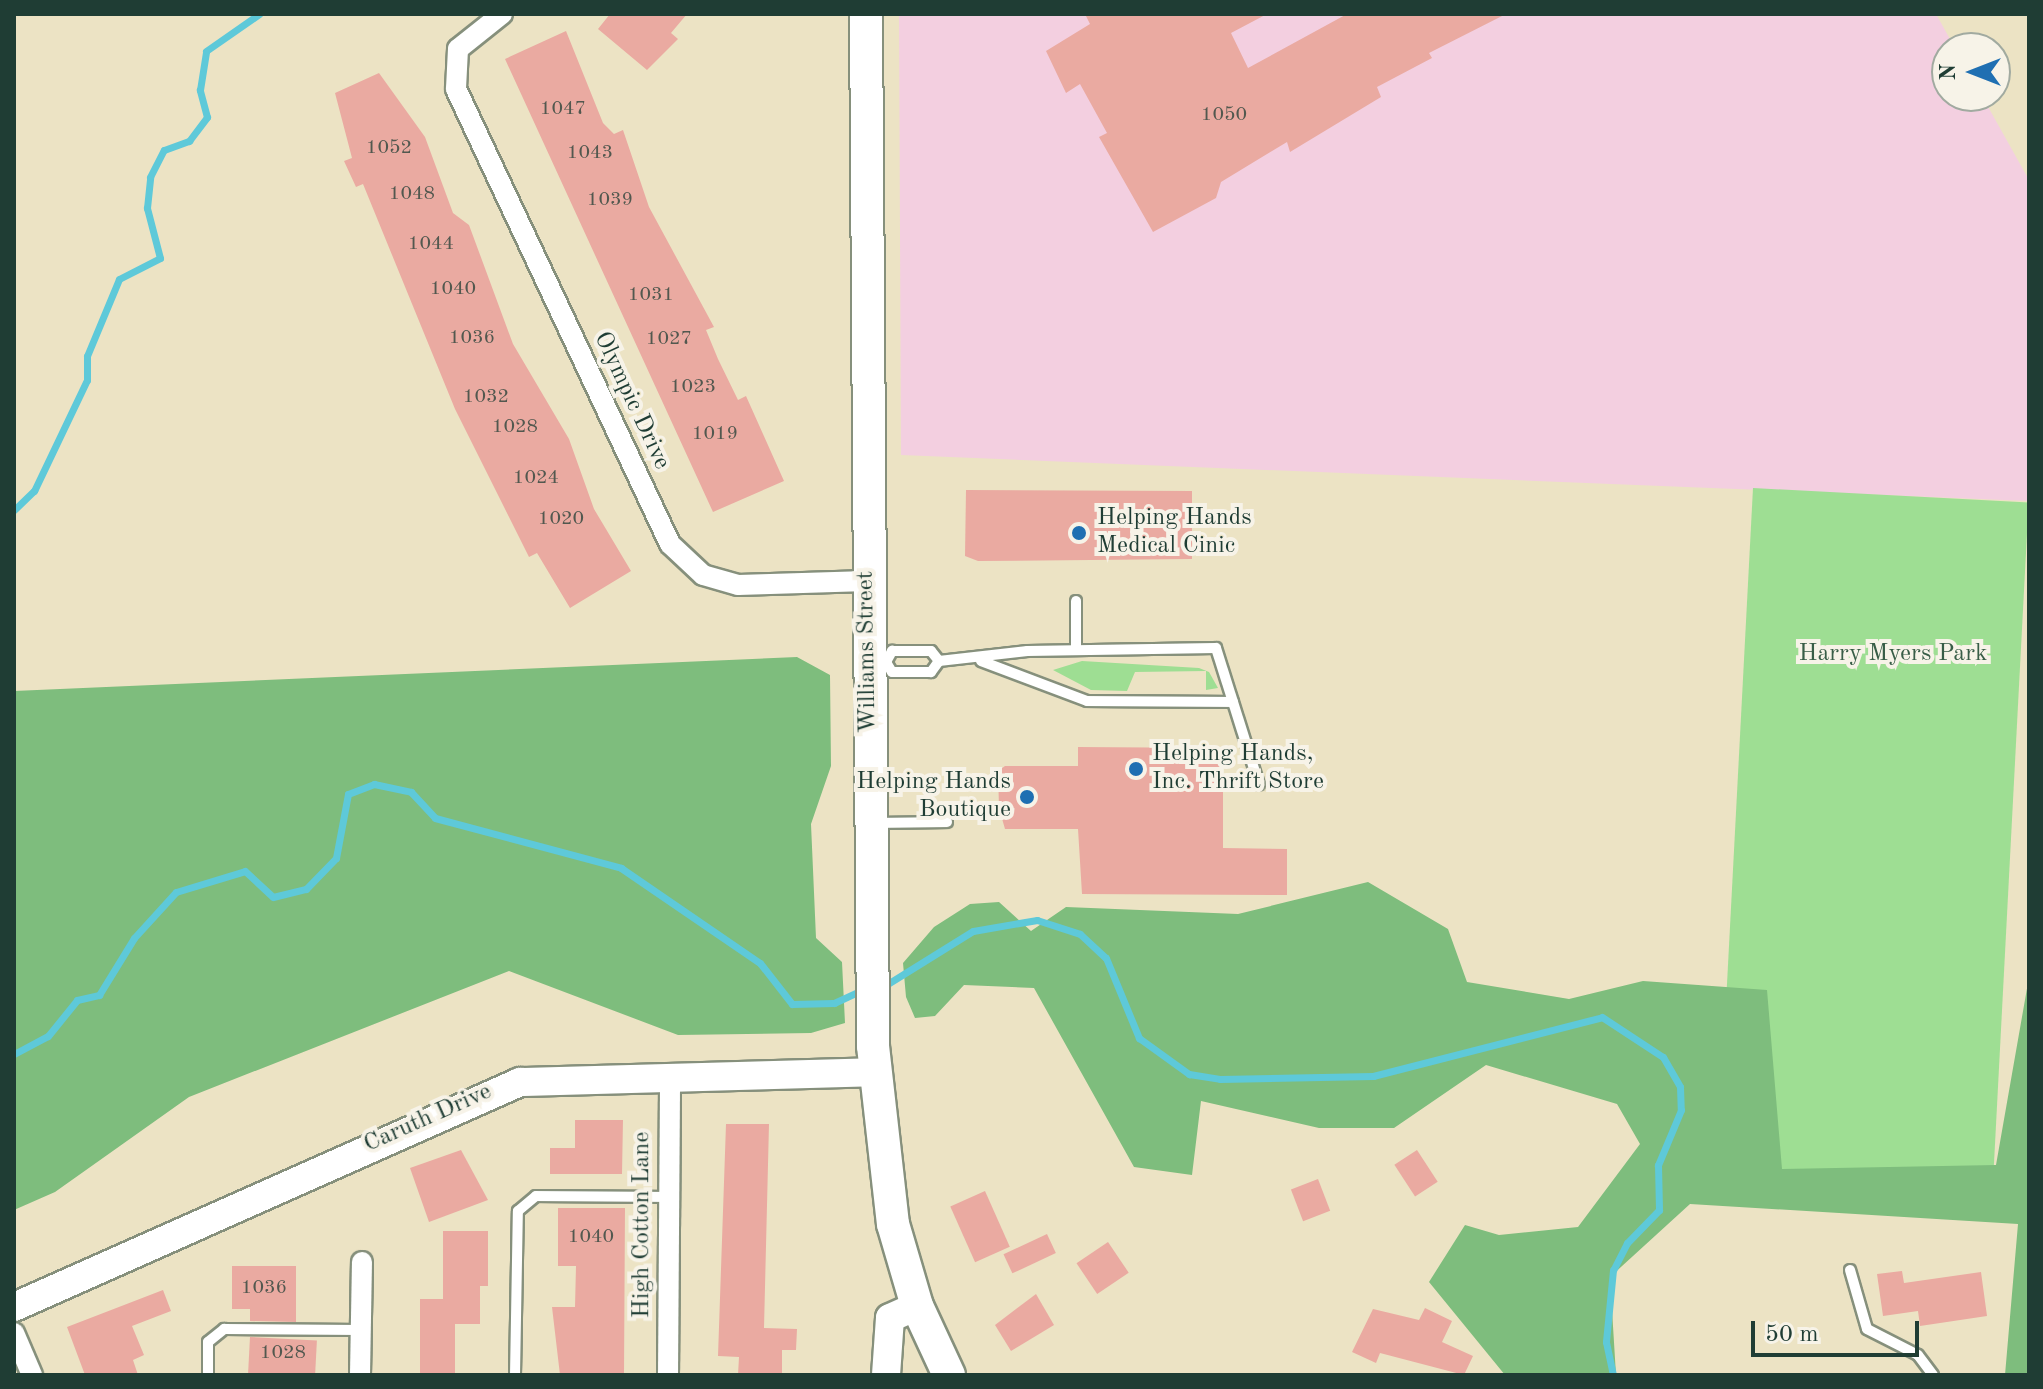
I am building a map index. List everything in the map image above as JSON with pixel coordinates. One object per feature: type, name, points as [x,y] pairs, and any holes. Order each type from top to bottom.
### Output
[{"type":"main road","name":"Williams Street","points":[[866,14],[867,581],[878,662],[870,823],[873,1031],[893,1224],[917,1306],[949,1375]]},
{"type":"street","name":"Olympic Drive","points":[[502,14],[458,49],[456,89],[670,544],[703,575],[738,585],[867,581]]},
{"type":"street","name":"Caruth Drive","points":[[14,1307],[485,1091],[560,1078],[876,1072]]},
{"type":"street","name":"High Cotton Lane","points":[[668,1375],[670,1075]]},
{"type":"street","points":[[360,1375],[362,1262]]},
{"type":"street","points":[[886,1375],[890,1318],[917,1306]]},
{"type":"street","points":[[14,1333],[32,1375]]},
{"type":"lane","points":[[1076,601],[1076,650]]},
{"type":"lane","points":[[939,661],[979,661],[1076,650],[1216,648],[1259,784]]},
{"type":"lane","points":[[892,651],[931,651],[939,661],[931,672],[892,672],[878,662],[892,651]]},
{"type":"lane","points":[[979,661],[1087,701],[1233,702]]},
{"type":"lane","points":[[870,823],[947,822]]},
{"type":"lane","points":[[515,1375],[518,1211],[536,1196],[670,1197]]},
{"type":"lane","points":[[1850,1270],[1867,1329],[1918,1355],[1933,1375]]},
{"type":"lane","points":[[208,1375],[208,1342],[224,1329],[361,1330]]},
{"type":"shaded area","points":[[899,14],[1936,14],[1946,32],[1931,32],[1931,112],[1991,112],[2029,180],[2029,501],[901,455]]},
{"type":"green space","name":"Harry Myers Park","points":[[1753,488],[2029,502],[1992,1209],[1716,1195]]},
{"type":"green space","points":[[797,657],[830,675],[831,766],[811,824],[816,938],[842,962],[845,1023],[811,1033],[678,1035],[509,971],[189,1097],[55,1192],[14,1210],[14,691]]},
{"type":"green space","points":[[1082,661],[1199,668],[1209,672],[1218,688],[1206,690],[1206,671],[1135,672],[1127,691],[1091,690],[1053,670]]},
{"type":"green space","points":[[1368,882],[1448,929],[1467,982],[1569,999],[1643,981],[1767,990],[1782,1169],[1996,1165],[2029,977],[2029,1375],[2005,1375],[2018,1224],[1690,1204],[1610,1277],[1616,1375],[1505,1375],[1429,1282],[1465,1225],[1499,1235],[1578,1227],[1640,1144],[1617,1104],[1486,1065],[1394,1128],[1319,1128],[1201,1101],[1192,1175],[1134,1167],[1034,988],[964,985],[935,1016],[915,1018],[906,997],[903,963],[934,927],[970,904],[999,902],[1031,931],[1066,907],[1238,914]]},
{"type":"building","points":[[610,14],[687,14],[671,33],[678,39],[647,70],[598,29]]},
{"type":"building","points":[[1085,14],[1267,14],[1231,33],[1248,68],[1347,14],[1506,14],[1429,53],[1432,58],[1377,87],[1381,97],[1290,152],[1287,142],[1221,182],[1216,198],[1153,232],[1099,137],[1107,133],[1080,84],[1066,93],[1046,51],[1090,24]]},
{"type":"building","points":[[566,31],[603,123],[614,134],[623,130],[649,207],[714,327],[706,330],[718,359],[738,400],[746,396],[784,481],[713,512],[505,59]]},
{"type":"building","points":[[379,73],[425,137],[453,213],[469,225],[513,344],[569,439],[594,509],[631,571],[570,608],[537,553],[529,557],[455,409],[363,184],[356,187],[344,161],[352,158],[335,93]]},
{"type":"building","name":"Helping Hands Medical Cinic","points":[[966,490],[1192,491],[1192,559],[978,561],[965,556]]},
{"type":"building","points":[[1078,747],[1223,748],[1223,848],[1287,849],[1287,895],[1082,894],[1078,829],[1005,829],[999,808],[998,771],[1005,766],[1078,766]]},
{"type":"building","points":[[575,1120],[623,1120],[622,1174],[550,1174],[550,1148],[575,1148]]},
{"type":"building","points":[[726,1124],[769,1124],[764,1328],[797,1329],[796,1350],[782,1350],[782,1375],[738,1375],[739,1357],[718,1356]]},
{"type":"building","points":[[461,1150],[488,1200],[429,1222],[410,1168]]},
{"type":"building","points":[[1417,1150],[1438,1182],[1415,1197],[1394,1165]]},
{"type":"building","points":[[1318,1179],[1330,1211],[1303,1221],[1291,1189]]},
{"type":"building","points":[[985,1191],[1010,1247],[975,1262],[950,1206]]},
{"type":"building","points":[[558,1208],[625,1208],[624,1375],[560,1375],[552,1307],[575,1307],[576,1266],[558,1266]]},
{"type":"building","points":[[443,1231],[488,1231],[488,1286],[480,1286],[480,1324],[455,1324],[455,1375],[420,1375],[420,1299],[443,1299]]},
{"type":"building","points":[[1047,1234],[1056,1253],[1012,1273],[1003,1254]]},
{"type":"building","points":[[1108,1242],[1129,1273],[1097,1294],[1076,1263]]},
{"type":"building","points":[[232,1266],[296,1266],[296,1322],[250,1321],[250,1309],[232,1309]]},
{"type":"building","points":[[1902,1271],[1904,1283],[1981,1272],[1987,1316],[1920,1326],[1918,1311],[1883,1316],[1877,1274]]},
{"type":"building","points":[[163,1290],[171,1311],[132,1326],[144,1355],[133,1360],[138,1375],[85,1375],[67,1327]]},
{"type":"building","points":[[1036,1294],[1054,1325],[1011,1351],[995,1325]]},
{"type":"building","points":[[1425,1308],[1452,1321],[1442,1342],[1473,1356],[1464,1375],[1380,1353],[1376,1363],[1352,1352],[1373,1309],[1419,1320]]},
{"type":"building","points":[[250,1337],[317,1341],[315,1375],[248,1375]]},
{"type":"waterway","points":[[14,510],[34,491],[87,380],[87,356],[119,279],[160,258],[147,208],[150,177],[164,150],[189,141],[207,117],[200,90],[206,51],[259,14]]},
{"type":"waterway","points":[[14,1054],[48,1036],[77,1000],[99,995],[134,938],[176,892],[245,871],[273,897],[306,889],[336,858],[348,794],[374,784],[411,792],[435,818],[621,868],[760,963],[792,1004],[834,1003],[864,989]]},
{"type":"waterway","points":[[881,988],[973,931],[1037,920],[1080,934],[1106,958],[1139,1038],[1189,1074],[1220,1079],[1373,1076],[1602,1017],[1663,1057],[1680,1087],[1681,1110],[1658,1165],[1659,1210],[1627,1243],[1613,1270],[1606,1342],[1613,1375]]},
{"type":"place","name":"Helping Hands Medical Cinic","points":[[1079,533]]},
{"type":"place","name":"Helping Hands, Inc. Thrift Store","points":[[1136,769]]},
{"type":"place","name":"Helping Hands Boutique","points":[[1027,797]]}]
